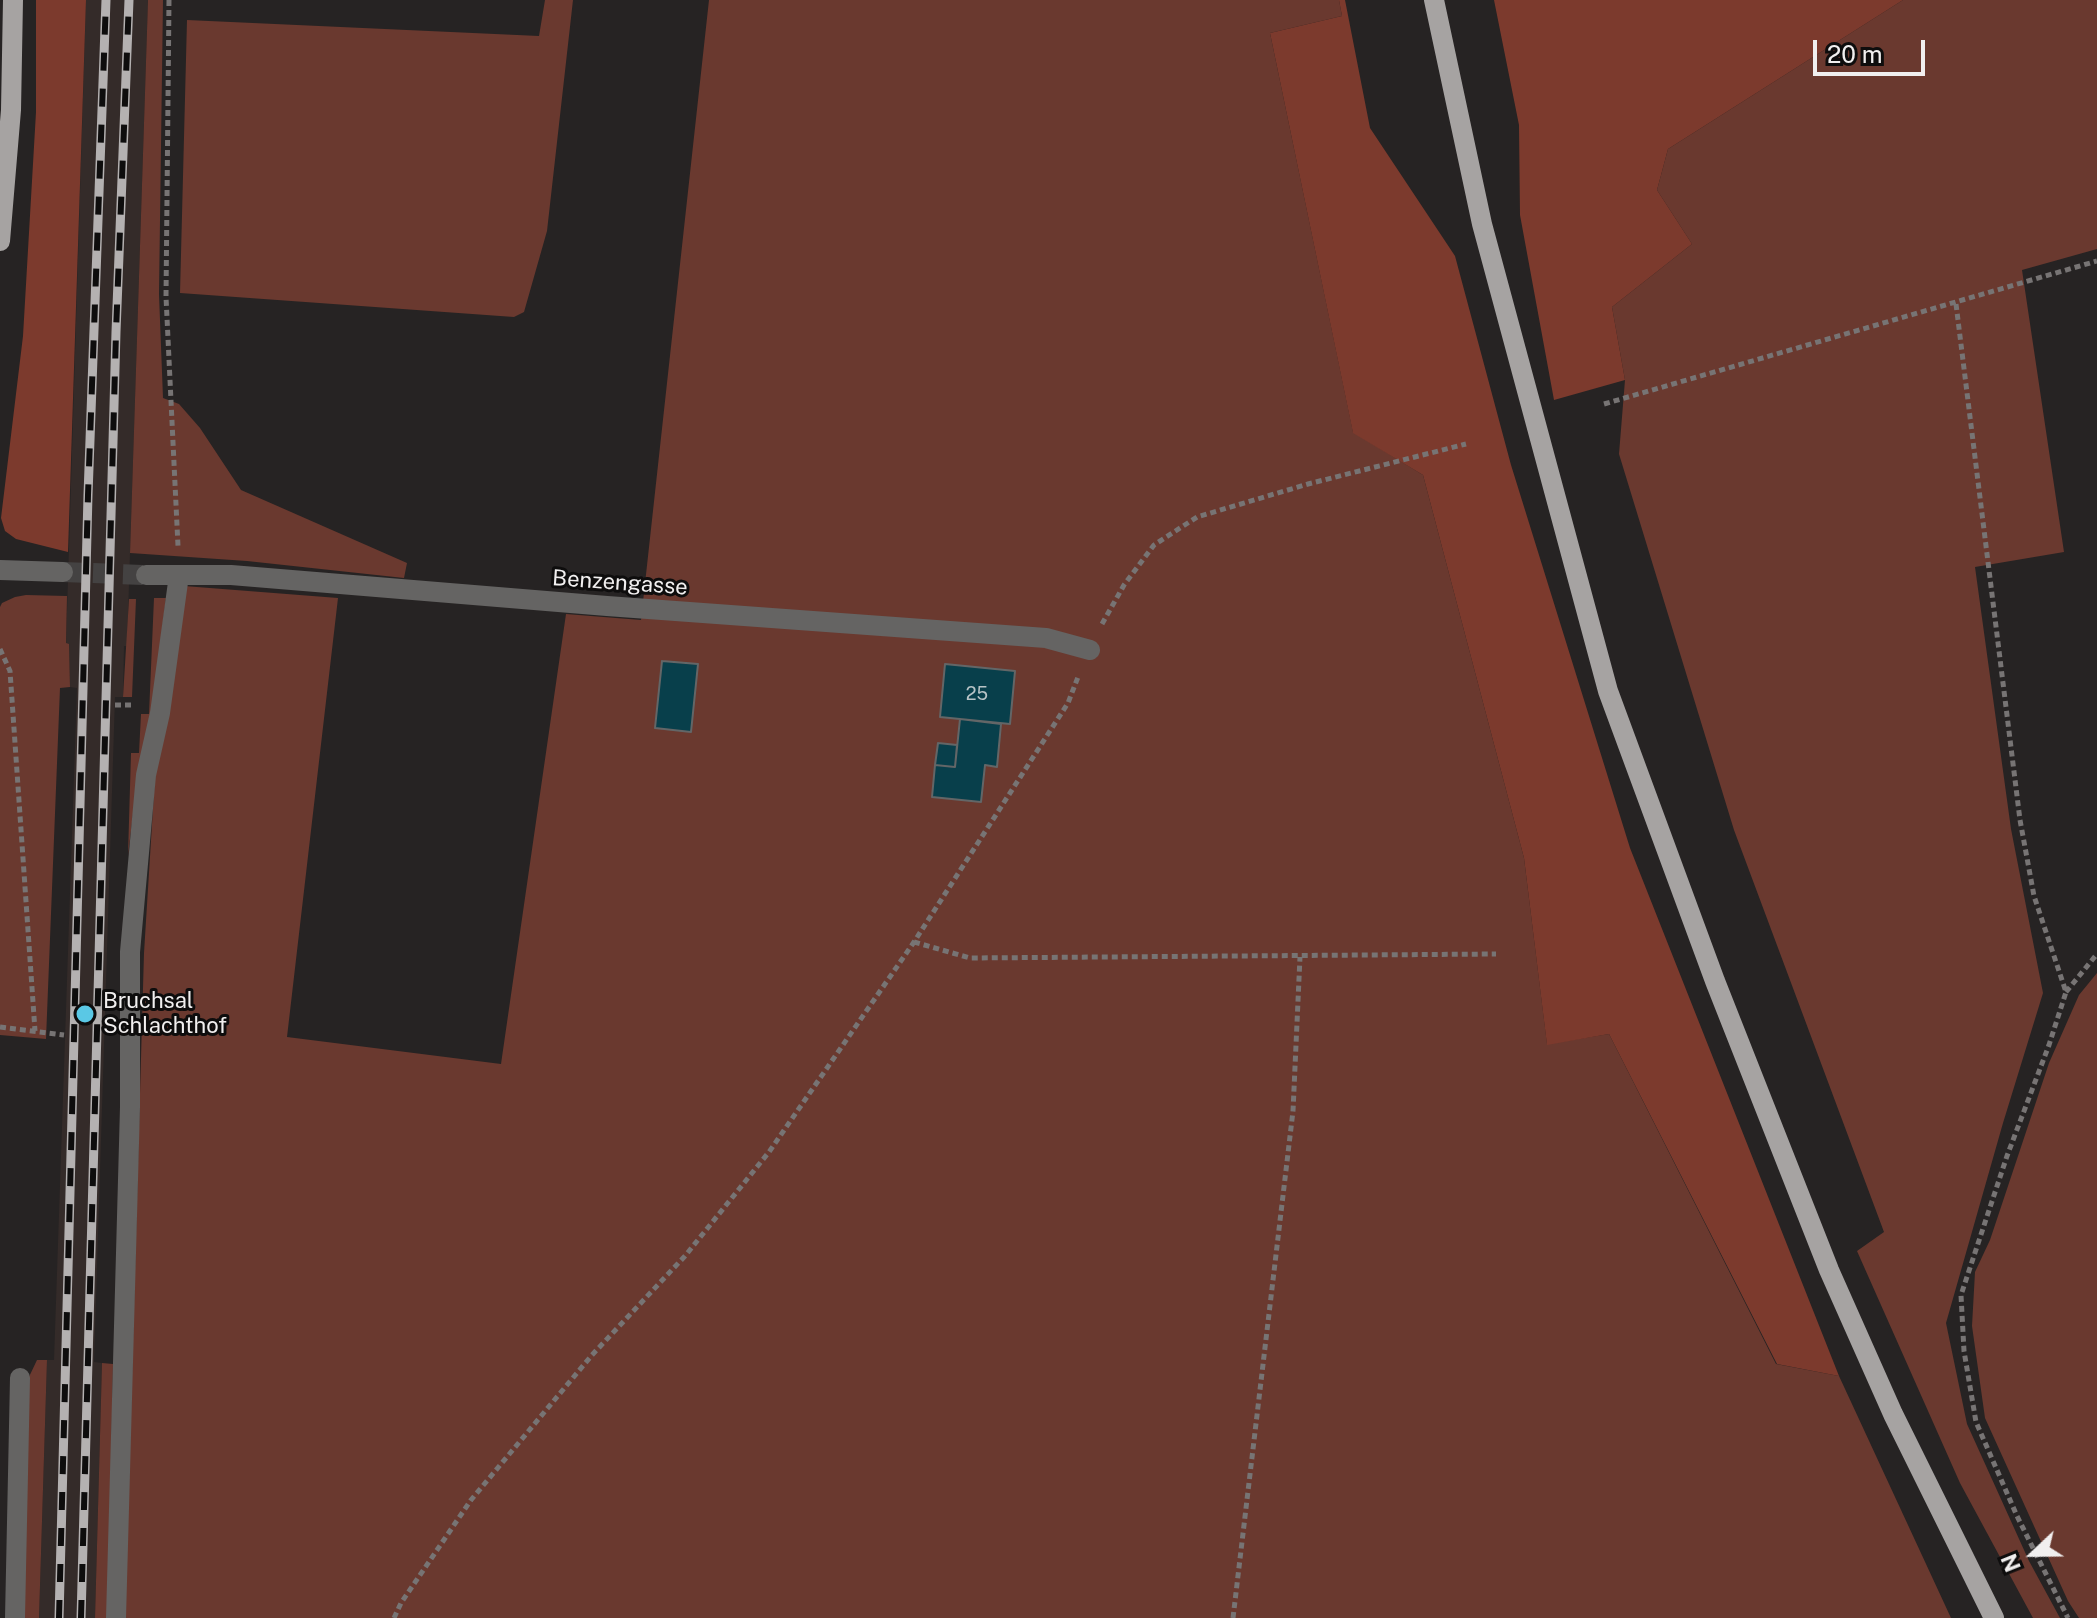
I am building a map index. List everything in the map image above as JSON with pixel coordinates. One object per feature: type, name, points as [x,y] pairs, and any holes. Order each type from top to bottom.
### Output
[{"type":"main road","points":[[0,241],[11,110],[13,0]]},
{"type":"main road","points":[[1434,0],[1482,224],[1608,691],[1715,981],[1829,1270],[1893,1414],[1994,1618]]},
{"type":"street","points":[[0,570],[63,572]]},
{"type":"street","name":"Benzengasse","points":[[146,575],[231,575],[1046,638],[1090,650]]},
{"type":"street","points":[[116,1618],[130,1107],[130,952],[146,775],[160,713],[179,575]]},
{"type":"street","points":[[15,1618],[20,1378]]},
{"type":"path","points":[[169,0],[166,297],[179,575]]},
{"type":"path","points":[[1604,404],[2097,261]]},
{"type":"path","points":[[1956,304],[2020,820],[2034,896],[2066,992]]},
{"type":"path","points":[[394,1618],[471,1500],[592,1355],[685,1256],[769,1152],[914,942],[1068,703],[1090,650],[1124,585],[1154,545],[1197,517],[1308,484],[1466,444]]},
{"type":"path","points":[[0,649],[10,671],[35,1031]]},
{"type":"path","points":[[914,942],[970,958],[1496,954]]},
{"type":"path","points":[[2068,1618],[2017,1516],[1976,1422],[1964,1351],[1961,1295],[2066,992],[2097,954]]},
{"type":"path","points":[[1233,1618],[1293,1111],[1300,957]]},
{"type":"path","points":[[0,1027],[64,1035]]},
{"type":"shaded area","points":[[36,0],[86,0],[68,552],[16,539],[5,531],[1,518],[23,336],[36,112]]},
{"type":"shaded area","points":[[86,0],[148,0],[127,646],[124,646],[123,697],[115,697],[94,1362],[102,1363],[95,1618],[39,1618],[47,1360],[54,1360],[77,688],[70,687],[69,645],[66,644]]},
{"type":"shaded area","points":[[148,0],[163,0],[159,294],[163,398],[179,404],[200,428],[241,490],[407,563],[404,578],[247,561],[130,553]]},
{"type":"shaded area","points":[[545,0],[573,0],[547,231],[524,312],[514,317],[180,293],[187,20],[539,36]]},
{"type":"shaded area","points":[[709,0],[1339,0],[1342,16],[1270,33],[1353,432],[1423,475],[1524,858],[1547,1044],[1609,1034],[1776,1364],[1839,1376],[1951,1618],[125,1618],[144,953],[155,776],[184,586],[338,598],[287,1037],[501,1064],[566,614],[641,620]]},
{"type":"shaded area","points":[[1339,0],[1345,0],[1370,128],[1455,256],[1511,465],[1630,848],[1839,1376],[1777,1364],[1609,1034],[1547,1045],[1524,858],[1423,475],[1353,433],[1270,33],[1342,16]]},
{"type":"shaded area","points":[[1494,0],[1903,0],[1668,149],[1657,190],[1692,244],[1612,307],[1625,380],[1554,400],[1520,215],[1519,125]]},
{"type":"shaded area","points":[[1903,0],[2097,0],[2097,249],[2022,270],[2064,552],[1975,567],[2011,829],[2043,993],[1946,1323],[1967,1424],[2029,1561],[2060,1618],[2033,1618],[1960,1483],[1857,1251],[1884,1232],[1734,830],[1619,454],[1625,380],[1612,307],[1692,244],[1657,190],[1668,149]]},
{"type":"shaded area","points":[[67,596],[66,643],[69,644],[70,687],[60,688],[46,1039],[0,1035],[0,607],[15,597]]},
{"type":"shaded area","points":[[154,598],[166,598],[152,712],[138,773],[128,855],[131,753],[139,753],[141,714],[149,714]]},
{"type":"shaded area","points":[[129,599],[136,599],[132,697],[123,697]]},
{"type":"shaded area","points":[[2097,973],[2097,1618],[2079,1618],[2068,1601],[1985,1418],[1972,1326],[1975,1272],[1990,1240],[2049,1063],[2079,995]]},
{"type":"shaded area","points":[[37,1360],[47,1360],[39,1618],[23,1618],[28,1379]]},
{"type":"shaded area","points":[[102,1363],[113,1364],[108,1618],[95,1618]]},
{"type":"building","points":[[662,661],[698,664],[691,732],[655,728]]},
{"type":"building","points":[[945,664],[1015,671],[1010,724],[940,717]]},
{"type":"building","points":[[960,719],[1001,724],[997,767],[985,765],[981,802],[932,797],[935,765],[955,767]]},
{"type":"building","points":[[938,743],[957,745],[955,767],[935,765]]},
{"type":"tunnel","points":[[63,572],[146,575]]},
{"type":"railway","points":[[59,1618],[88,495],[106,0]]},
{"type":"railway","points":[[81,1618],[116,332],[129,0]]},
{"type":"place","name":"Bruchsal Schlachthof","points":[[85,1014]]}]
